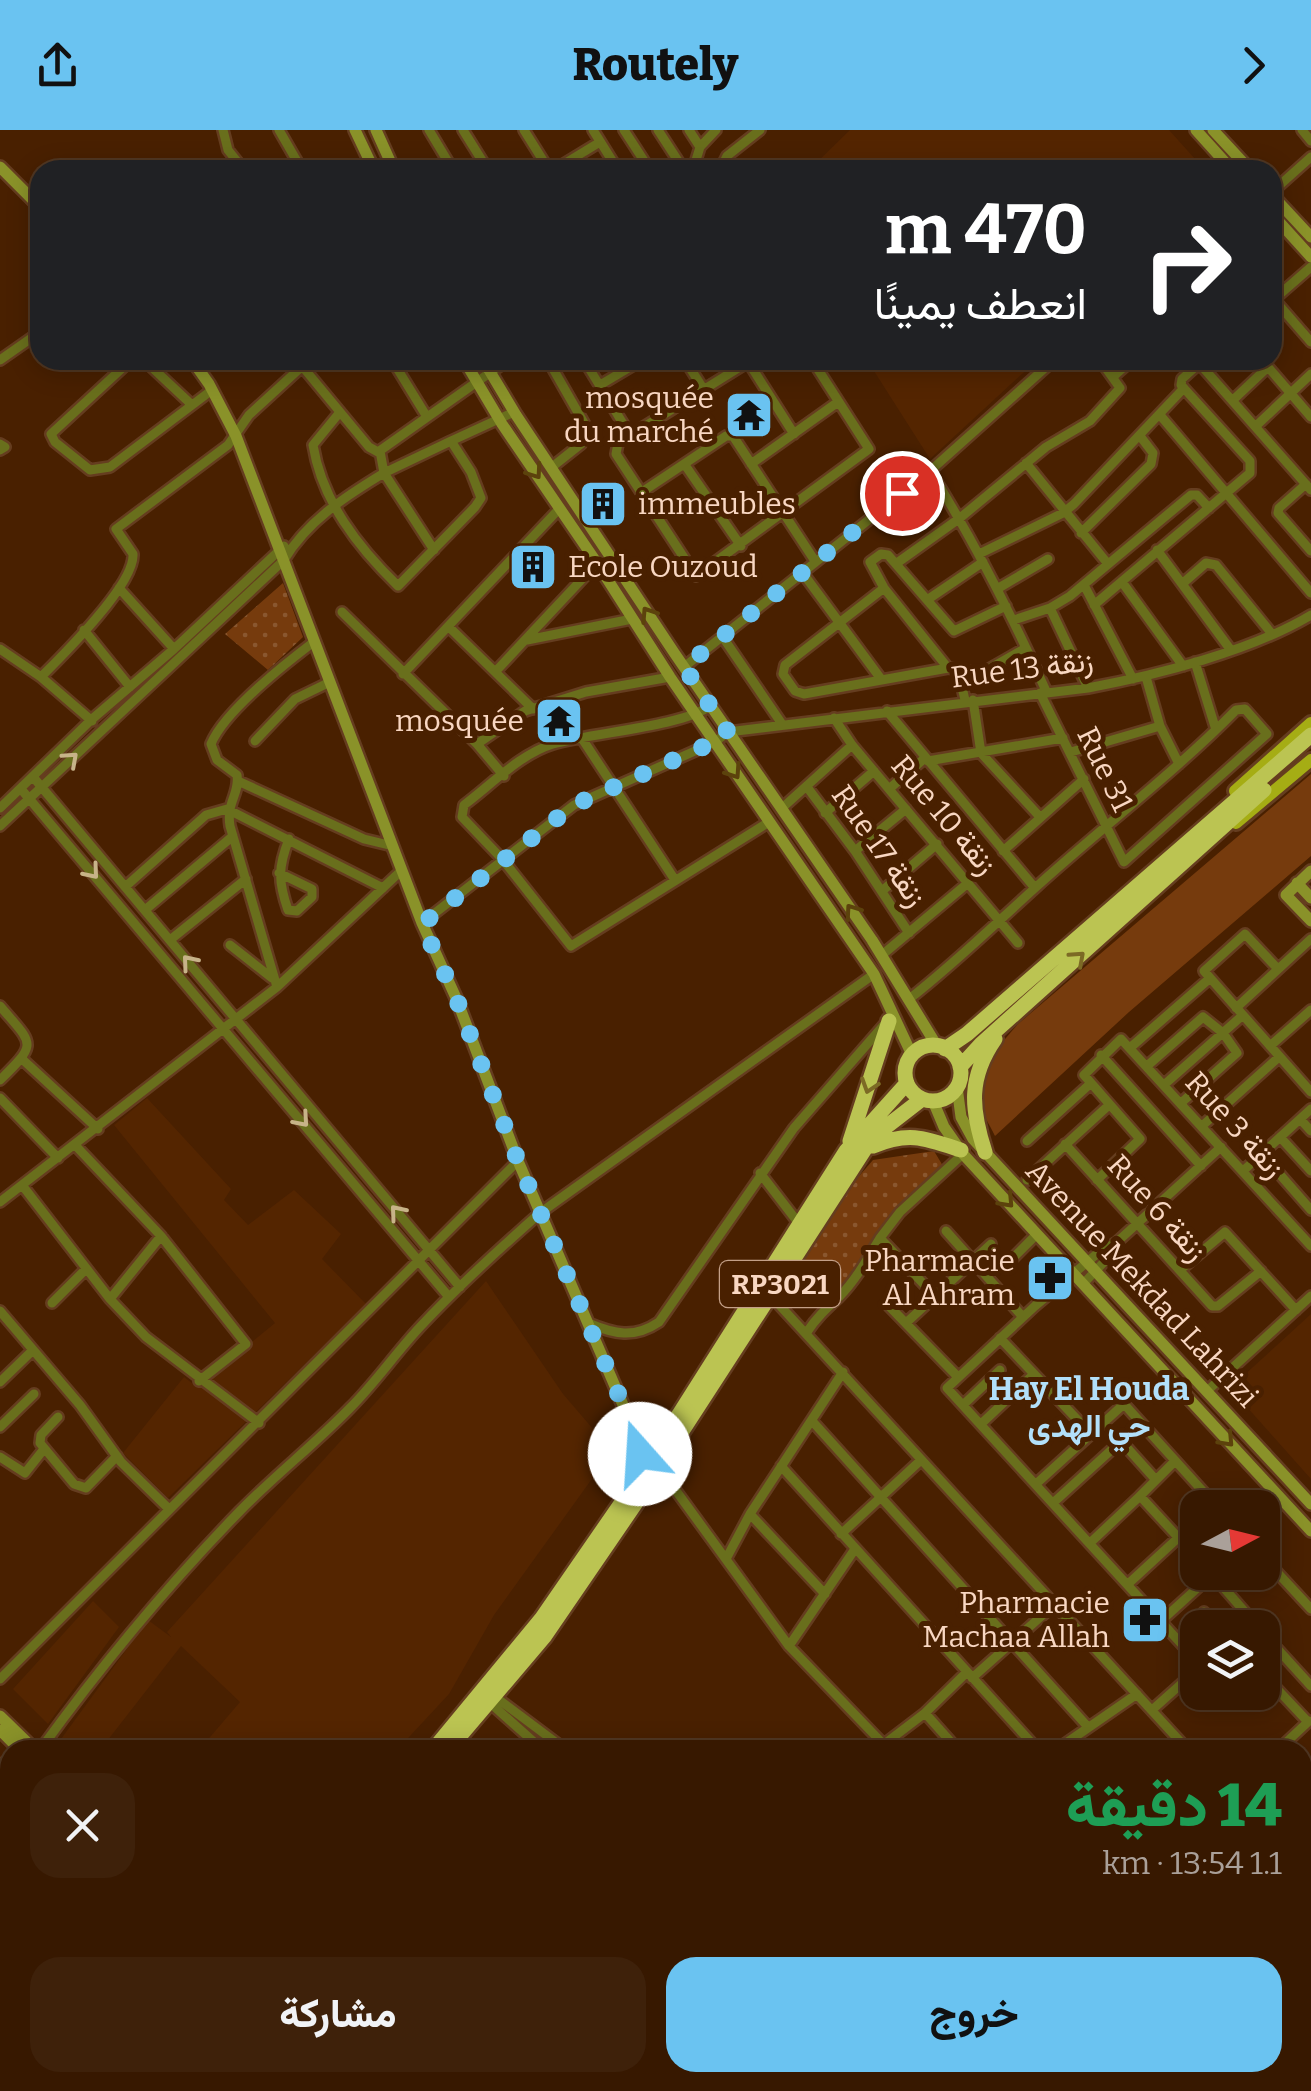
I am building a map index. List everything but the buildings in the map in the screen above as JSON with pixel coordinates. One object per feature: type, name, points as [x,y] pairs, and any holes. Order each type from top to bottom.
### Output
[{"type":"highway","points":[[928,1100],[907,1083],[906,1068],[912,1055],[925,1046],[941,1047],[960,1040],[1311,735]]},
{"type":"highway","points":[[960,1067],[1311,748]]},
{"type":"highway","points":[[846,1150],[892,1017]]},
{"type":"highway","points":[[985,1152],[973,1112],[974,1084],[979,1065],[1006,1023]]},
{"type":"highway","points":[[941,1047],[956,1058],[960,1067],[957,1087]]},
{"type":"highway","name":"RP3021","points":[[440,1740],[542,1618],[629,1492],[656,1466],[846,1150],[907,1083]]},
{"type":"highway","name":"RP3021","points":[[457,1740],[544,1638],[772,1297],[865,1150],[882,1130],[928,1100],[948,1096],[957,1087]]},
{"type":"highway","points":[[865,1150],[895,1137],[912,1136],[962,1152]]},
{"type":"main road","points":[[1141,884],[1182,839],[1311,722]]},
{"type":"main road","points":[[1220,830],[1244,817],[1311,760]]},
{"type":"street","points":[[223,130],[235,160]]},
{"type":"street","points":[[279,130],[296,160]]},
{"type":"street","points":[[355,130],[369,160]]},
{"type":"street","points":[[376,130],[390,160]]},
{"type":"street","points":[[429,130],[447,160]]},
{"type":"street","points":[[462,130],[482,160]]},
{"type":"street","points":[[524,130],[545,160]]},
{"type":"street","points":[[593,130],[612,160]]},
{"type":"street","points":[[624,130],[644,160]]},
{"type":"street","points":[[658,130],[678,160]]},
{"type":"street","points":[[689,130],[700,147]]},
{"type":"street","points":[[696,160],[700,147],[716,130]]},
{"type":"street","points":[[726,160],[760,130]]},
{"type":"street","points":[[1196,130],[1223,160]]},
{"type":"street","points":[[1213,130],[1241,160]]},
{"type":"street","points":[[1302,130],[1311,140]]},
{"type":"street","points":[[569,160],[600,142]]},
{"type":"street","points":[[1282,184],[1311,158]]},
{"type":"street","points":[[0,167],[30,197]]},
{"type":"street","points":[[1282,204],[1311,237]]},
{"type":"street","points":[[1282,225],[1311,257]]},
{"type":"street","points":[[1282,291],[1311,267]]},
{"type":"street","points":[[1282,309],[1311,342]]},
{"type":"street","points":[[0,360],[30,339]]},
{"type":"street","points":[[120,370],[51,434],[54,442],[90,470],[110,467],[212,390]]},
{"type":"street","points":[[155,370],[192,405]]},
{"type":"street","points":[[199,370],[236,436],[422,924],[636,1435],[789,1646],[878,1740]]},
{"type":"street","points":[[40,678],[119,588],[134,562],[116,528],[236,436],[249,415],[297,370]]},
{"type":"street","points":[[310,370],[371,449],[380,451],[494,370]]},
{"type":"street","points":[[398,370],[428,417]]},
{"type":"street","points":[[469,370],[696,716],[874,974],[912,1055]]},
{"type":"street","points":[[488,370],[941,1047]]},
{"type":"street","points":[[552,467],[582,444],[588,430],[554,370]]},
{"type":"street","points":[[590,370],[630,435]]},
{"type":"street","points":[[600,385],[625,370]]},
{"type":"street","points":[[691,370],[704,390]]},
{"type":"street","points":[[734,370],[618,443],[616,454],[696,576],[869,449],[818,370]]},
{"type":"street","points":[[754,370],[794,434]]},
{"type":"street","points":[[684,667],[930,470],[1043,370]]},
{"type":"street","points":[[896,564],[1090,420],[1120,388],[1109,370]]},
{"type":"street","points":[[1114,376],[1121,370]]},
{"type":"street","points":[[1094,606],[1250,473],[1251,463],[1184,388],[1182,379],[1192,370]]},
{"type":"street","points":[[1208,370],[1308,487],[1278,508],[1282,521],[1311,551]]},
{"type":"street","points":[[1233,400],[1260,370]]},
{"type":"street","points":[[1270,370],[1311,417]]},
{"type":"street","points":[[1257,426],[1311,374]]},
{"type":"street","points":[[926,600],[981,558],[1063,513],[1184,388]]},
{"type":"street","points":[[751,464],[838,402]]},
{"type":"street","points":[[340,412],[313,445],[315,461],[334,505],[365,554],[398,586],[481,498],[471,472],[451,441]]},
{"type":"street","points":[[0,808],[103,731],[334,505],[384,474],[514,412]]},
{"type":"street","points":[[1160,414],[1311,593]]},
{"type":"street","points":[[642,492],[733,436],[816,560]]},
{"type":"street","points":[[1081,533],[1152,464],[1153,453],[1140,436]]},
{"type":"street","points":[[380,451],[384,474],[434,550]]},
{"type":"street","points":[[1026,464],[1108,564]]},
{"type":"street","points":[[685,465],[741,546]]},
{"type":"street","name":"Rue 31","points":[[930,470],[1014,620],[1063,738],[1122,859],[1128,862],[1267,734],[1240,708],[1216,730]]},
{"type":"street","points":[[1014,620],[1050,608],[1194,494],[1209,508]]},
{"type":"street","points":[[403,674],[560,508]]},
{"type":"street","points":[[1172,510],[1186,528]]},
{"type":"street","points":[[1157,550],[1230,649]]},
{"type":"street","points":[[496,671],[608,552]]},
{"type":"street","points":[[0,826],[28,798],[37,782],[91,720],[282,554]]},
{"type":"street","points":[[1006,606],[954,631],[885,554],[870,562],[884,588],[953,669],[969,700],[981,753],[1040,816]]},
{"type":"street","points":[[996,588],[1048,559]]},
{"type":"street","points":[[1182,584],[1206,564],[1216,565],[1272,634]]},
{"type":"street","points":[[802,572],[881,678]]},
{"type":"street","points":[[1122,582],[1183,666]]},
{"type":"street","points":[[1084,584],[1133,679]]},
{"type":"street","points":[[119,588],[174,648]]},
{"type":"street","points":[[884,588],[784,664],[783,674],[795,691],[804,694],[881,678],[953,669],[982,673],[1026,648]]},
{"type":"street","points":[[1050,608],[1088,688]]},
{"type":"street","points":[[342,612],[478,744],[504,776]]},
{"type":"street","name":"Rue 13 زنقة","points":[[728,732],[1088,688],[1146,677],[1272,634],[1311,615]]},
{"type":"street","points":[[524,640],[632,619]]},
{"type":"street","points":[[448,627],[533,709]]},
{"type":"street","points":[[84,630],[130,686]]},
{"type":"street","points":[[722,636],[782,724]]},
{"type":"street","points":[[315,641],[274,675],[214,737],[212,752],[238,781],[364,839],[393,846]]},
{"type":"street","points":[[0,649],[103,731]]},
{"type":"street","points":[[908,1000],[1216,730],[1195,662]]},
{"type":"street","points":[[478,744],[507,721],[533,709],[586,692],[670,677]]},
{"type":"street","points":[[1146,677],[1160,726],[1179,764]]},
{"type":"street","points":[[255,741],[295,700],[330,682]]},
{"type":"street","points":[[710,706],[696,716],[581,737],[541,749],[464,805],[462,817],[503,860],[572,946],[769,822]]},
{"type":"street","points":[[887,711],[1035,888]]},
{"type":"street","name":"Rue 10 زنقة","points":[[834,718],[852,745],[1018,943]]},
{"type":"street","points":[[1071,752],[1160,726]]},
{"type":"street","points":[[422,924],[574,805],[714,742],[728,732]]},
{"type":"street","points":[[581,737],[675,880]]},
{"type":"street","points":[[889,789],[926,760],[1063,738]]},
{"type":"street","points":[[781,809],[852,745]]},
{"type":"street","points":[[825,813],[874,770]]},
{"type":"street","points":[[1004,850],[1084,779]]},
{"type":"street","points":[[238,781],[227,809],[275,983]]},
{"type":"street","points":[[37,782],[460,1286]]},
{"type":"street","name":"Rue 17 زنقة","points":[[807,787],[909,934]]},
{"type":"street","points":[[21,789],[450,1297]]},
{"type":"street","points":[[125,887],[206,814],[227,809],[383,888]]},
{"type":"street","points":[[855,851],[906,809]]},
{"type":"street","points":[[145,910],[233,836]]},
{"type":"street","points":[[280,873],[312,889],[312,897],[297,911],[286,906],[280,873],[290,839]]},
{"type":"street","points":[[882,891],[937,844]]},
{"type":"street","points":[[0,1202],[98,1129],[235,1017],[402,870]]},
{"type":"street","points":[[1311,871],[1287,893],[1287,898],[1311,922]]},
{"type":"street","points":[[170,940],[246,879]]},
{"type":"street","points":[[882,956],[968,883]]},
{"type":"street","points":[[1297,883],[1311,898]]},
{"type":"street","points":[[1131,1047],[1245,934],[1278,968]]},
{"type":"street","points":[[1165,1084],[1223,1033],[1278,968],[1311,939]]},
{"type":"street","points":[[230,945],[275,983]]},
{"type":"street","points":[[45,1740],[148,1611],[242,1509],[376,1382],[417,1330],[460,1286],[540,1213],[874,974]]},
{"type":"street","points":[[1206,975],[1311,1092]]},
{"type":"street","points":[[0,1006],[28,1039],[29,1046],[22,1059],[0,1080]]},
{"type":"street","points":[[1270,1046],[1311,1010]]},
{"type":"street","points":[[1148,1066],[1202,1016],[1223,1033],[1237,1053],[1181,1103]]},
{"type":"street","points":[[588,1323],[609,1332],[629,1334],[658,1322],[794,1128],[892,1017]]},
{"type":"street","name":"Rue 3 زنقة","points":[[1102,1055],[1121,1039],[1131,1047],[1311,1246]]},
{"type":"street","points":[[1097,1180],[1140,1140],[1084,1076],[1085,1070],[1102,1055],[1201,1166]]},
{"type":"street","points":[[1202,1126],[1279,1057]]},
{"type":"street","points":[[22,1059],[98,1129]]},
{"type":"street","points":[[1028,1141],[1090,1084]]},
{"type":"street","name":"Avenue Mekdad Lahrizi","points":[[957,1087],[964,1124],[985,1152],[1311,1504]]},
{"type":"street","points":[[0,1098],[58,1158]]},
{"type":"street","name":"Avenue Mekdad Lahrizi","points":[[928,1100],[962,1152],[1311,1530]]},
{"type":"street","points":[[1027,1180],[1110,1105]]},
{"type":"street","points":[[1243,1172],[1311,1108]]},
{"type":"street","points":[[1300,1119],[1311,1130]]},
{"type":"street","points":[[1280,1137],[1311,1171]]},
{"type":"street","name":"Rue 6 زنقة","points":[[1065,1144],[1212,1306],[1218,1306],[1261,1271]]},
{"type":"street","points":[[75,1145],[161,1236],[246,1344],[199,1380]]},
{"type":"street","points":[[1180,1644],[948,1387],[1074,1273],[1105,1261],[1109,1249],[1221,1148]]},
{"type":"street","points":[[807,1332],[822,1310],[859,1274],[900,1212],[962,1152]]},
{"type":"street","points":[[1262,1154],[1311,1210]]},
{"type":"street","points":[[0,1679],[518,1161]]},
{"type":"street","points":[[760,1173],[800,1225]]},
{"type":"street","points":[[22,1185],[110,1299],[146,1337],[259,1423]]},
{"type":"street","points":[[946,1231],[1023,1317]]},
{"type":"street","points":[[1180,1270],[1223,1232],[1296,1310]]},
{"type":"street","points":[[1008,1263],[1037,1234]]},
{"type":"street","points":[[110,1299],[161,1236]]},
{"type":"street","points":[[880,1238],[935,1296]]},
{"type":"street","points":[[906,1323],[991,1244]]},
{"type":"street","points":[[1084,1284],[1091,1267]]},
{"type":"street","points":[[52,1303],[86,1269]]},
{"type":"street","points":[[1207,1391],[1311,1296]]},
{"type":"street","points":[[772,1297],[1179,1740]]},
{"type":"street","points":[[889,1306],[958,1377]]},
{"type":"street","points":[[0,1311],[80,1404],[117,1456],[168,1509]]},
{"type":"street","points":[[1000,1338],[1090,1434]]},
{"type":"street","points":[[0,1382],[33,1350]]},
{"type":"street","points":[[963,1405],[1000,1370]]},
{"type":"street","points":[[726,1558],[750,1514],[843,1372]]},
{"type":"street","points":[[981,1424],[1034,1374]]},
{"type":"street","points":[[0,1427],[34,1394]]},
{"type":"street","points":[[1036,1484],[1124,1404],[1202,1490]]},
{"type":"street","points":[[58,1417],[39,1439],[82,1488],[91,1484],[117,1456]]},
{"type":"street","points":[[813,1422],[1088,1727]]},
{"type":"street","points":[[1053,1502],[1140,1423]]},
{"type":"street","points":[[1121,1441],[1156,1480]]},
{"type":"street","points":[[0,1457],[26,1473],[44,1449]]},
{"type":"street","points":[[842,1534],[920,1460]]},
{"type":"street","points":[[1090,1543],[1175,1461]]},
{"type":"street","points":[[781,1466],[1029,1740]]},
{"type":"street","points":[[1128,1584],[1178,1538],[1141,1497]]},
{"type":"street","points":[[750,1514],[824,1594]]},
{"type":"street","points":[[789,1646],[855,1549]]},
{"type":"street","points":[[1280,1575],[1311,1609]]},
{"type":"street","points":[[1161,1621],[1194,1590]]},
{"type":"street","points":[[1227,1590],[1244,1610]]},
{"type":"street","points":[[895,1740],[1055,1604]]},
{"type":"street","points":[[1280,1651],[1311,1686]]},
{"type":"street","points":[[1152,1710],[1180,1683]]},
{"type":"street","points":[[1280,1690],[1310,1721],[1289,1740]]},
{"type":"street","points":[[1070,1740],[1137,1694]]},
{"type":"street","points":[[492,1699],[533,1740]]},
{"type":"street","points":[[492,1699],[551,1740]]},
{"type":"street","points":[[925,1713],[949,1740]]},
{"type":"street","points":[[0,1716],[26,1740]]},
{"type":"shaded area","points":[[850,130],[1169,130],[1196,160],[819,160]]},
{"type":"shaded area","points":[[873,370],[1026,370],[930,459]]},
{"type":"shaded area","points":[[283,583],[303,637],[268,670],[225,634]]},
{"type":"shaded area","points":[[1311,774],[1311,856],[1129,1012],[995,1136],[981,1109],[981,1078],[1018,1024]]},
{"type":"shaded area","points":[[147,1098],[231,1189],[224,1200],[248,1225],[294,1190],[341,1234],[322,1259],[366,1304],[168,1498],[123,1453],[184,1377],[197,1387],[275,1323],[114,1125]]},
{"type":"shaded area","points":[[934,1151],[943,1166],[898,1212],[842,1296],[791,1268],[828,1212],[873,1160]]},
{"type":"shaded area","points":[[486,1281],[563,1394],[612,1451],[494,1615],[449,1694],[406,1740],[208,1740],[240,1702],[181,1646],[108,1740],[60,1740],[148,1620],[171,1637],[167,1632]]},
{"type":"shaded area","points":[[1311,1314],[1311,1479],[1230,1388]]},
{"type":"shaded area","points":[[93,1601],[119,1627],[48,1724],[13,1689]]},
{"type":"place","name":"mosquée du marché","points":[[749,415]]},
{"type":"place","name":"immeubles","points":[[603,504]]},
{"type":"place","name":"Ecole Ouzoud","points":[[533,567]]},
{"type":"place","name":"mosquée","points":[[559,721]]},
{"type":"place","name":"Pharmacie Al Ahram","points":[[1050,1278]]},
{"type":"place","name":"Pharmacie Machaa Allah","points":[[1145,1620]]},
{"type":"district","name":"Hay El Houda حي الهدى","points":[[1089,1408]]},
{"type":"route","points":[[640,1454],[636,1435],[422,924],[574,805],[673,762],[728,732],[684,667],[902,493]]}]
